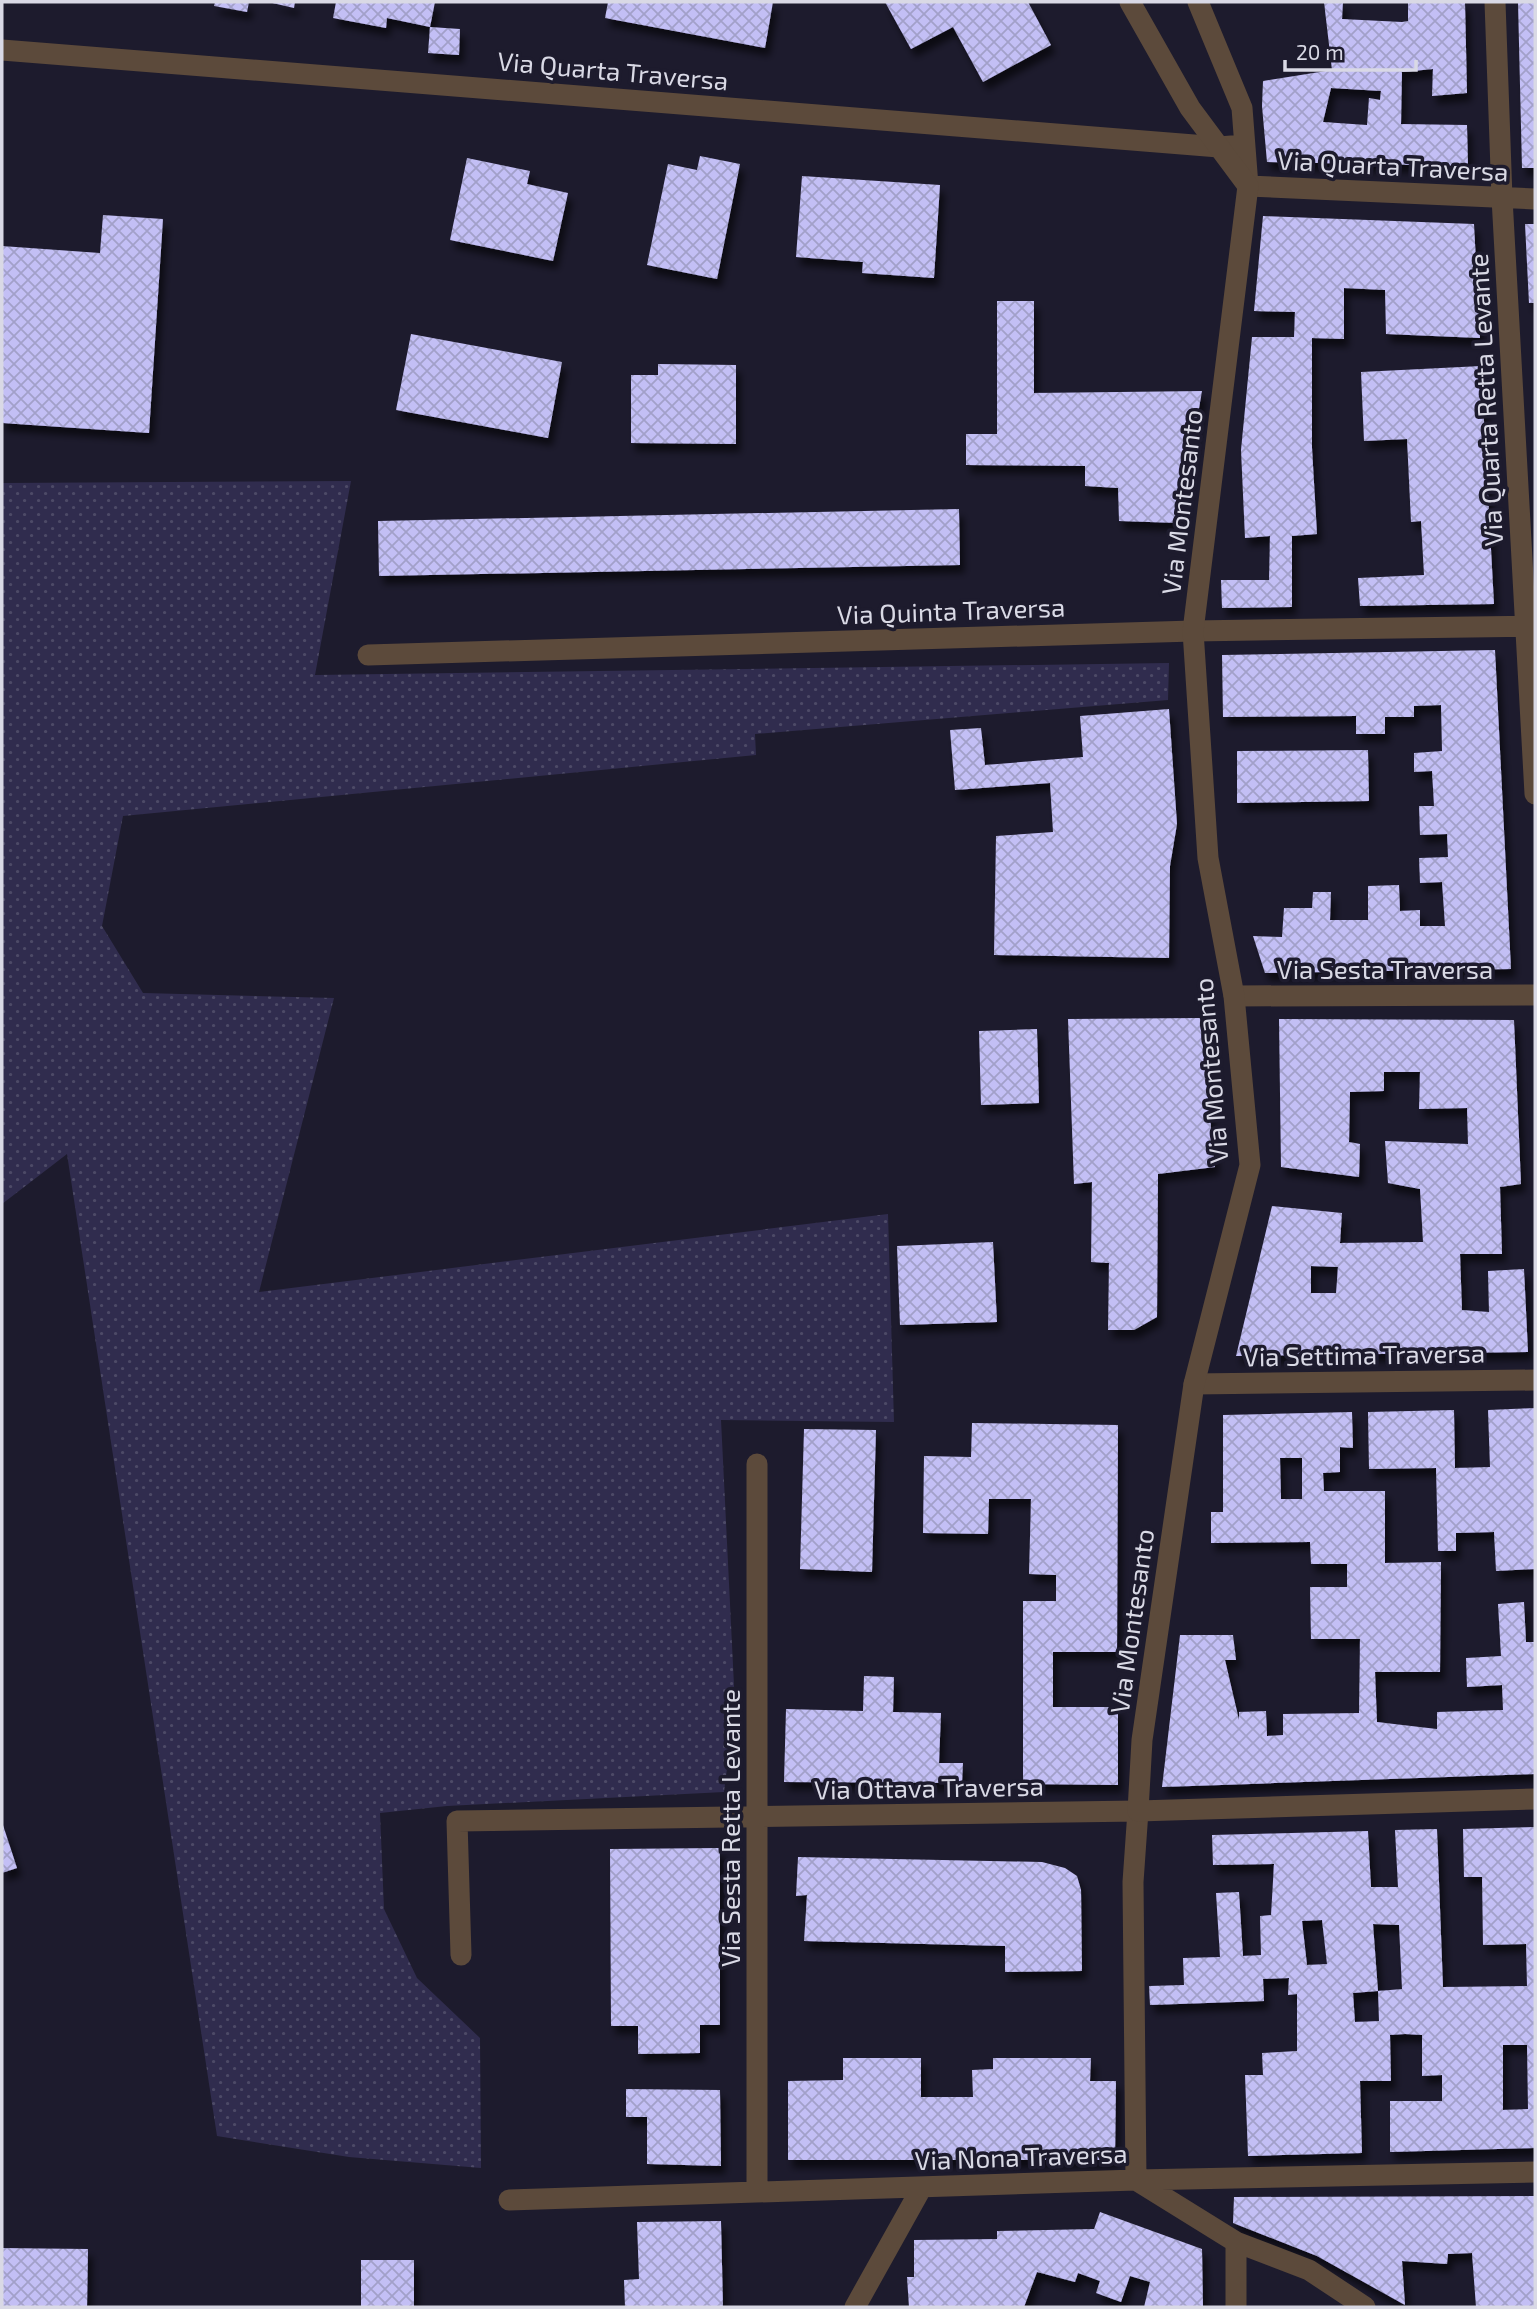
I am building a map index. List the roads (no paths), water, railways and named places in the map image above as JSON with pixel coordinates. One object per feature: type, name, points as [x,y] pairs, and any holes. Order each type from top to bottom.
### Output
[{"type":"street","points":[[1130,2],[1190,108],[1248,187]]},
{"type":"street","name":"Via Montesanto","points":[[1136,2180],[1133,1882],[1142,1740],[1194,1384],[1250,1165],[1234,996],[1208,858],[1193,631],[1248,187],[1242,108],[1198,2]]},
{"type":"street","name":"Via Quarta Retta Levante","points":[[1495,2],[1502,198],[1531,626],[1535,794]]},
{"type":"street","name":"Via Quarta Traversa","points":[[2,50],[1219,147],[1244,145]]},
{"type":"street","name":"Via Quarta Traversa","points":[[1248,187],[1535,199]]},
{"type":"street","name":"Via Quinta Traversa","points":[[369,654],[1193,631],[1531,626]]},
{"type":"street","name":"Via Sesta Traversa","points":[[1234,996],[1535,995]]},
{"type":"street","name":"Via Settima Traversa","points":[[1194,1384],[1535,1380]]},
{"type":"street","name":"Via Sesta Retta Levante","points":[[757,1464],[757,2192]]},
{"type":"street","name":"Via Ottava Traversa","points":[[461,1955],[457,1821],[1138,1811],[1535,1799]]},
{"type":"street","name":"Via Nona Traversa","points":[[509,2200],[1136,2180],[1535,2172]]},
{"type":"street","points":[[1136,2180],[1236,2242],[1309,2270],[1365,2307]]},
{"type":"street","points":[[855,2307],[922,2187]]},
{"type":"street","points":[[1236,2242],[1236,2307]]}]
